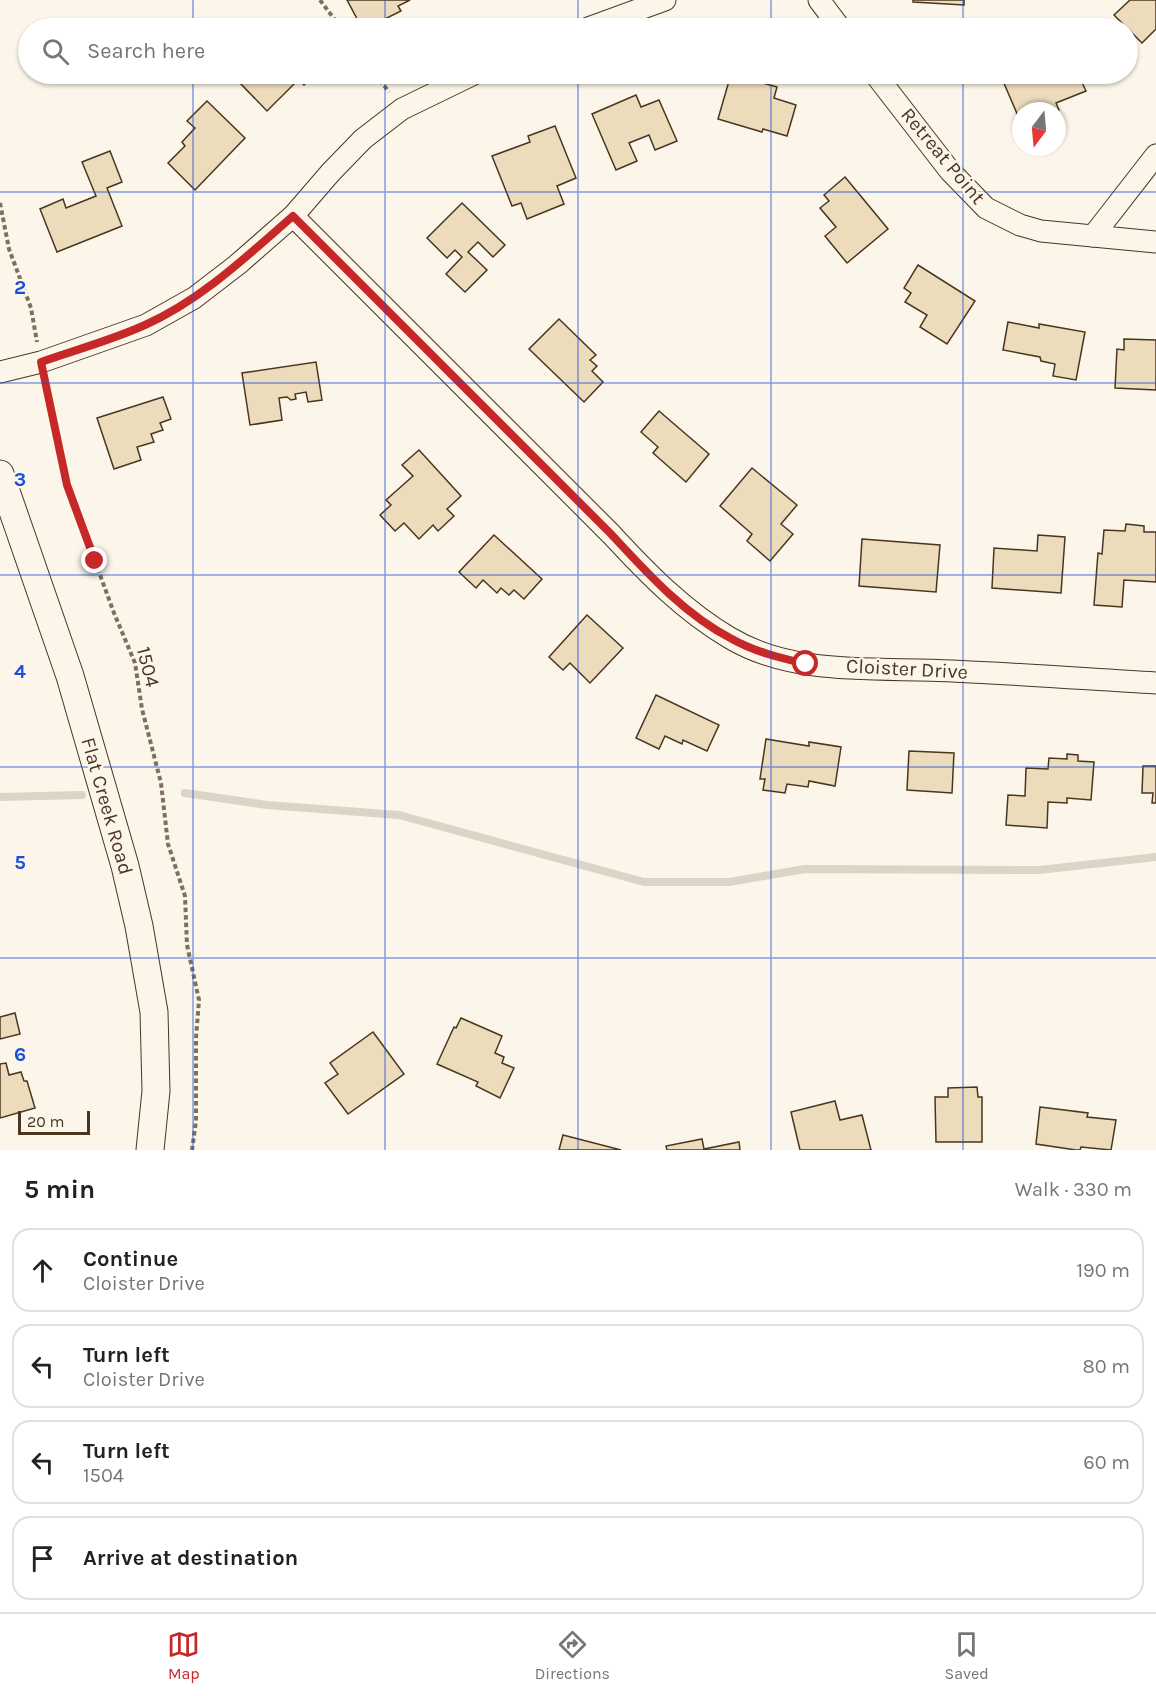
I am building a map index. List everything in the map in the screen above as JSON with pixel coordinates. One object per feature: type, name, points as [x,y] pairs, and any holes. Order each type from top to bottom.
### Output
[{"type":"street","points":[[616,18],[666,0]]},
{"type":"street","points":[[819,0],[832,18]]},
{"type":"street","points":[[0,372],[41,362],[146,325],[194,298],[237,265],[293,216],[363,139],[402,109],[453,84]]},
{"type":"street","name":"Retreat Point","points":[[883,84],[950,171],[986,208],[1020,225],[1041,231],[1156,242]]},
{"type":"street","points":[[1093,236],[1156,155]]},
{"type":"street","name":"Cloister Drive","points":[[293,216],[611,534],[650,576],[692,612],[732,639],[771,655],[806,664],[1156,683]]},
{"type":"street","name":"Flat Creek Road","points":[[0,474],[70,676],[126,866],[140,926],[154,1012],[156,1091],[150,1150]]},
{"type":"path","points":[[320,0],[334,18]]},
{"type":"path","name":"1504","points":[[0,203],[9,249],[31,308],[67,485],[135,663],[142,709],[161,783],[168,844],[184,896],[187,945],[199,1000],[196,1038],[196,1121],[192,1150]]},
{"type":"building","points":[[347,0],[410,0],[398,6],[401,11],[387,18],[357,18]]},
{"type":"building","points":[[913,0],[964,0],[964,5],[913,2]]},
{"type":"building","points":[[1130,0],[1156,0],[1156,29],[1142,43],[1138,39],[1138,18],[1117,18],[1114,15]]},
{"type":"building","points":[[241,84],[294,84],[267,111]]},
{"type":"building","points":[[728,84],[766,84],[777,87],[774,98],[796,105],[787,136],[763,129],[762,132],[718,119]]},
{"type":"building","points":[[1004,84],[1083,84],[1086,91],[1058,102],[1012,102]]},
{"type":"building","points":[[636,95],[641,107],[659,100],[677,141],[655,150],[649,135],[629,143],[637,161],[616,170],[592,114]]},
{"type":"building","points":[[207,101],[245,138],[195,190],[168,163],[185,146],[182,142],[195,128],[187,121]]},
{"type":"building","points":[[555,126],[576,178],[557,186],[564,204],[527,219],[521,203],[512,206],[492,156],[530,142],[528,136]]},
{"type":"building","points":[[110,151],[122,182],[107,188],[122,226],[57,252],[40,209],[63,199],[66,208],[96,196],[82,162]]},
{"type":"building","points":[[845,177],[888,229],[847,263],[825,236],[836,227],[820,208],[829,201],[824,195]]},
{"type":"building","points":[[462,203],[505,245],[493,257],[478,242],[468,252],[487,270],[465,292],[446,274],[462,257],[455,250],[447,258],[427,238]]},
{"type":"building","points":[[918,265],[975,301],[947,344],[920,327],[927,315],[905,302],[911,293],[904,288]]},
{"type":"building","points":[[559,319],[596,355],[590,360],[597,366],[592,371],[603,382],[584,402],[529,349]]},
{"type":"building","points":[[1008,322],[1039,328],[1039,324],[1085,332],[1076,380],[1053,376],[1055,364],[1041,361],[1040,357],[1003,350]]},
{"type":"building","points":[[1124,339],[1156,340],[1156,390],[1115,388],[1117,349],[1124,350]]},
{"type":"building","points":[[316,362],[322,400],[308,402],[306,392],[295,394],[296,399],[279,398],[282,420],[250,425],[242,373]]},
{"type":"building","points":[[163,397],[171,419],[160,423],[163,430],[151,434],[154,442],[137,447],[141,460],[114,469],[97,418]]},
{"type":"building","points":[[659,411],[709,454],[686,482],[653,453],[658,447],[641,432]]},
{"type":"building","points":[[419,450],[461,496],[447,509],[454,516],[438,531],[433,525],[419,539],[404,523],[395,531],[380,515],[391,505],[386,500],[413,476],[402,465]]},
{"type":"building","points":[[752,468],[797,505],[781,524],[793,534],[770,561],[747,541],[752,534],[720,506]]},
{"type":"building","points":[[1126,524],[1144,526],[1144,532],[1156,532],[1156,582],[1124,580],[1122,607],[1094,605],[1098,553],[1102,554],[1104,530],[1125,531]]},
{"type":"building","points":[[494,535],[542,579],[524,599],[514,590],[509,595],[501,588],[497,593],[483,580],[476,588],[459,572]]},
{"type":"building","points":[[1038,535],[1065,537],[1061,593],[992,588],[994,548],[1037,551]]},
{"type":"building","points":[[862,539],[940,545],[936,592],[859,586]]},
{"type":"building","points":[[587,615],[623,648],[590,683],[570,663],[563,670],[549,657]]},
{"type":"building","points":[[656,695],[719,725],[707,751],[683,740],[682,744],[665,736],[659,749],[636,738]]},
{"type":"building","points":[[766,739],[809,746],[809,742],[841,747],[835,786],[809,781],[808,787],[787,784],[785,793],[763,790],[765,779],[760,779]]},
{"type":"building","points":[[909,751],[954,753],[952,793],[907,790]]},
{"type":"building","points":[[1067,754],[1078,755],[1078,761],[1094,762],[1091,800],[1067,798],[1067,803],[1048,802],[1047,828],[1006,825],[1008,795],[1025,796],[1026,768],[1048,769],[1049,758],[1067,759]]},
{"type":"building","points":[[1143,766],[1156,766],[1156,803],[1152,803],[1153,793],[1142,793]]},
{"type":"building","points":[[15,1013],[20,1034],[0,1039],[0,1017]]},
{"type":"building","points":[[461,1018],[502,1036],[495,1053],[504,1057],[502,1063],[514,1068],[500,1098],[476,1086],[478,1082],[437,1064],[454,1027],[456,1028]]},
{"type":"building","points":[[373,1032],[404,1074],[348,1114],[325,1083],[338,1074],[330,1063]]},
{"type":"building","points":[[6,1063],[9,1075],[21,1072],[24,1081],[27,1081],[35,1108],[0,1118],[0,1064]]},
{"type":"building","points":[[977,1087],[978,1097],[982,1097],[982,1142],[936,1142],[935,1097],[948,1097],[948,1088]]},
{"type":"building","points":[[835,1101],[840,1120],[862,1115],[871,1150],[800,1150],[791,1112]]},
{"type":"building","points":[[1040,1107],[1088,1113],[1087,1117],[1116,1120],[1111,1150],[1081,1147],[1080,1150],[1076,1150],[1036,1144]]},
{"type":"building","points":[[563,1135],[621,1150],[559,1150]]},
{"type":"building","points":[[702,1139],[704,1149],[739,1142],[740,1150],[667,1150],[666,1146]]},
{"type":"waterway","points":[[185,793],[267,805],[399,815],[644,882],[729,882],[805,869],[1039,870],[1156,857]]},
{"type":"waterway","points":[[0,797],[82,795]]},
{"type":"route","points":[[95,561],[67,485],[41,362],[146,325],[194,298],[237,265],[293,216],[611,534],[650,576],[685,607],[732,639],[771,655],[806,664]]}]
